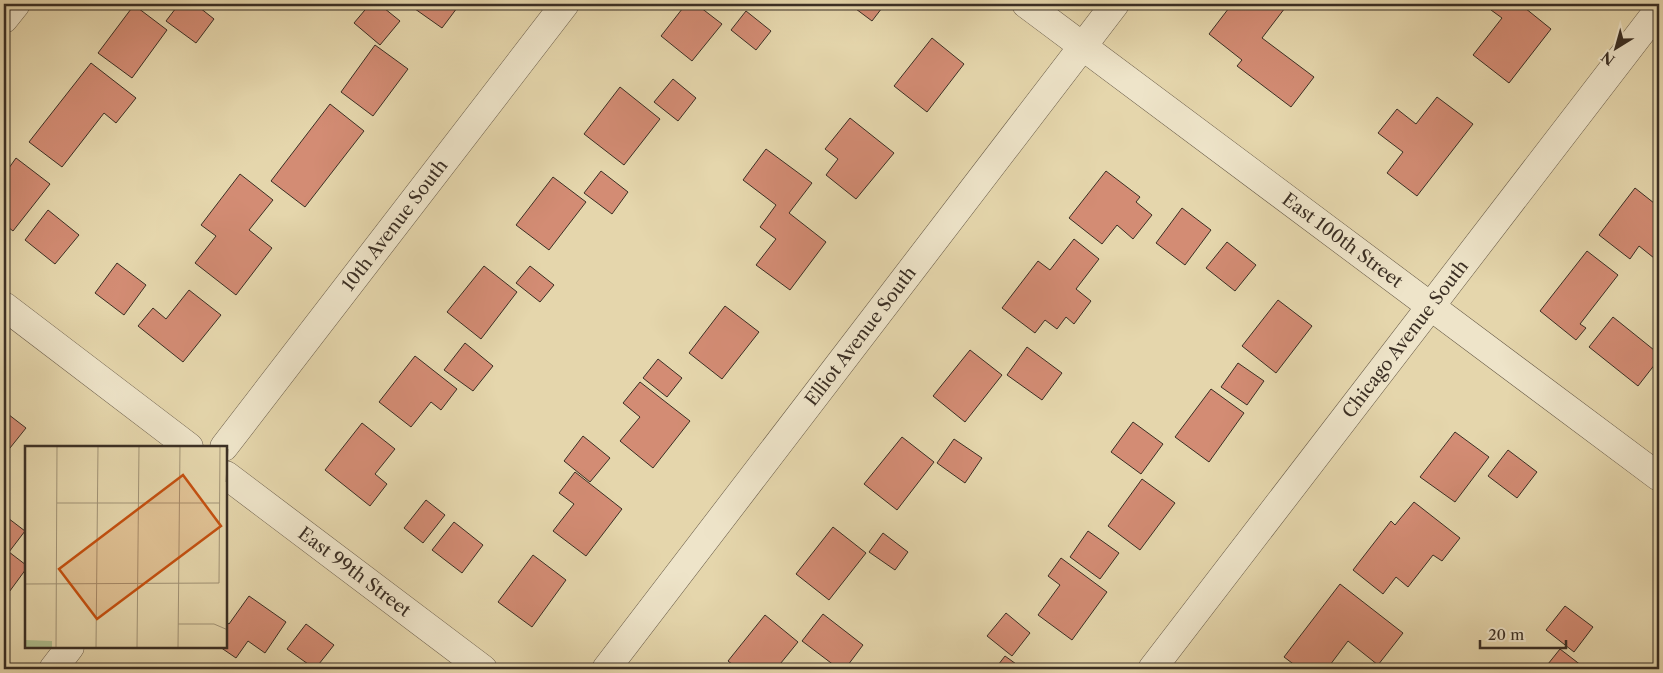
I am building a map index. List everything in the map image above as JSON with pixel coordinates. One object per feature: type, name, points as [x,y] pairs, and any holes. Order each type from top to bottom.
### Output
[{"type":"street","points":[[4,19],[16,4]]},
{"type":"street","name":"10th Avenue South","points":[[225,446],[565,4]]},
{"type":"street","name":"East 100th Street","points":[[1026,4],[1659,477]]},
{"type":"street","name":"Elliot Avenue South","points":[[606,669],[1115,4]]},
{"type":"street","name":"Chicago Avenue South","points":[[1152,669],[1659,9]]},
{"type":"street","points":[[4,306],[188,446]]},
{"type":"street","name":"East 99th Street","points":[[228,477],[483,669]]},
{"type":"street","points":[[52,669],[69,648]]},
{"type":"building","points":[[179,4],[195,4],[214,19],[196,43],[166,21]]},
{"type":"building","points":[[370,4],[379,4],[400,21],[380,45],[354,23]]},
{"type":"building","points":[[408,4],[460,4],[442,28]]},
{"type":"building","points":[[686,4],[696,4],[722,24],[692,61],[661,36]]},
{"type":"building","points":[[854,4],[885,4],[872,21],[852,6]]},
{"type":"building","points":[[1232,4],[1288,4],[1262,38],[1314,77],[1291,107],[1237,66],[1242,60],[1209,34]]},
{"type":"building","points":[[1496,4],[1520,4],[1551,29],[1509,83],[1473,55],[1502,18],[1491,10]]},
{"type":"building","points":[[134,5],[167,30],[132,78],[98,53]]},
{"type":"building","points":[[746,11],[771,31],[756,50],[731,30]]},
{"type":"building","points":[[932,38],[964,64],[927,112],[894,86]]},
{"type":"building","points":[[375,45],[408,69],[373,116],[341,92]]},
{"type":"building","points":[[91,63],[136,98],[116,123],[104,113],[62,167],[29,142]]},
{"type":"building","points":[[673,79],[696,98],[678,121],[654,102]]},
{"type":"building","points":[[620,87],[660,119],[624,165],[584,134]]},
{"type":"building","points":[[1437,97],[1473,124],[1417,196],[1387,173],[1403,152],[1378,133],[1397,109],[1416,124]]},
{"type":"building","points":[[330,104],[364,131],[305,207],[271,181]]},
{"type":"building","points":[[850,118],[894,153],[856,199],[826,175],[838,159],[825,149]]},
{"type":"building","points":[[766,149],[812,183],[789,213],[826,242],[790,290],[756,265],[776,239],[760,227],[776,205],[743,180]]},
{"type":"building","points":[[16,158],[50,184],[13,231],[4,224],[4,175]]},
{"type":"building","points":[[601,171],[628,192],[612,214],[584,193]]},
{"type":"building","points":[[1106,171],[1140,197],[1136,202],[1152,215],[1133,239],[1117,225],[1102,244],[1069,218]]},
{"type":"building","points":[[240,174],[273,200],[249,230],[272,248],[236,295],[195,263],[216,236],[201,225]]},
{"type":"building","points":[[553,177],[586,202],[549,250],[516,225]]},
{"type":"building","points":[[1635,188],[1659,207],[1659,220],[1656,224],[1659,226],[1659,262],[1639,246],[1630,259],[1599,235]]},
{"type":"building","points":[[1182,208],[1211,230],[1185,265],[1156,243]]},
{"type":"building","points":[[48,210],[79,235],[55,264],[25,240]]},
{"type":"building","points":[[1074,239],[1099,259],[1076,289],[1091,301],[1074,324],[1066,317],[1057,329],[1045,320],[1035,333],[1002,308],[1038,261],[1050,270]]},
{"type":"building","points":[[1227,242],[1256,265],[1235,291],[1206,268]]},
{"type":"building","points":[[1587,251],[1618,275],[1580,324],[1586,328],[1576,340],[1540,311]]},
{"type":"building","points":[[117,263],[146,285],[124,315],[95,293]]},
{"type":"building","points":[[484,266],[517,292],[481,339],[447,312]]},
{"type":"building","points":[[530,266],[554,285],[540,302],[516,283]]},
{"type":"building","points":[[189,290],[221,315],[183,362],[138,326],[153,308],[166,319]]},
{"type":"building","points":[[1278,300],[1312,326],[1276,373],[1242,346]]},
{"type":"building","points":[[725,306],[759,332],[722,379],[689,353]]},
{"type":"building","points":[[1613,317],[1659,354],[1659,359],[1638,386],[1589,347]]},
{"type":"building","points":[[465,343],[493,366],[473,391],[444,370]]},
{"type":"building","points":[[1027,347],[1062,373],[1042,400],[1007,375]]},
{"type":"building","points":[[970,350],[1002,375],[965,422],[933,396]]},
{"type":"building","points":[[415,356],[457,389],[441,410],[431,402],[411,427],[379,402]]},
{"type":"building","points":[[658,359],[682,378],[667,397],[643,378]]},
{"type":"building","points":[[1238,363],[1264,381],[1247,405],[1221,387]]},
{"type":"building","points":[[640,382],[690,421],[653,468],[620,441],[640,417],[623,403]]},
{"type":"building","points":[[1211,389],[1244,413],[1209,462],[1175,437]]},
{"type":"building","points":[[4,411],[26,428],[6,453],[4,452]]},
{"type":"building","points":[[1133,422],[1163,444],[1141,474],[1111,452]]},
{"type":"building","points":[[362,423],[395,449],[375,474],[387,484],[370,506],[325,470]]},
{"type":"building","points":[[1455,432],[1489,457],[1455,502],[1420,477]]},
{"type":"building","points":[[583,436],[610,458],[590,482],[564,461]]},
{"type":"building","points":[[902,437],[934,462],[897,510],[864,484]]},
{"type":"building","points":[[954,439],[982,458],[965,483],[937,463]]},
{"type":"building","points":[[1508,450],[1537,472],[1517,498],[1488,476]]},
{"type":"building","points":[[575,472],[622,509],[586,556],[553,531],[574,504],[559,493]]},
{"type":"building","points":[[1142,479],[1175,503],[1140,550],[1108,526]]},
{"type":"building","points":[[426,500],[445,515],[423,543],[404,528]]},
{"type":"building","points":[[1414,502],[1460,538],[1442,561],[1433,555],[1408,587],[1396,577],[1383,594],[1353,570],[1391,521],[1395,525]]},
{"type":"building","points":[[4,515],[25,531],[9,552],[25,564],[25,570],[4,599]]},
{"type":"building","points":[[454,522],[483,545],[462,573],[432,550]]},
{"type":"building","points":[[833,527],[866,553],[829,600],[796,574]]},
{"type":"building","points":[[1088,531],[1119,553],[1100,579],[1070,557]]},
{"type":"building","points":[[883,533],[908,552],[895,570],[869,552]]},
{"type":"building","points":[[533,555],[566,580],[532,627],[498,602]]},
{"type":"building","points":[[1061,558],[1107,592],[1072,640],[1038,615],[1060,585],[1048,576]]},
{"type":"building","points":[[1340,584],[1403,633],[1378,665],[1348,641],[1327,669],[1300,669],[1284,657]]},
{"type":"building","points":[[249,596],[286,622],[265,653],[248,641],[236,658],[221,648],[228,648],[229,624]]},
{"type":"building","points":[[1565,606],[1593,627],[1574,652],[1546,630]]},
{"type":"building","points":[[1006,613],[1030,633],[1012,656],[987,636]]},
{"type":"building","points":[[823,614],[863,645],[845,669],[839,669],[802,641]]},
{"type":"building","points":[[765,615],[798,642],[776,669],[738,669],[728,661]]},
{"type":"building","points":[[306,624],[334,645],[315,669],[287,649]]},
{"type":"building","points":[[1560,649],[1586,669],[1544,669]]},
{"type":"building","points":[[1005,656],[1023,669],[995,669]]}]
